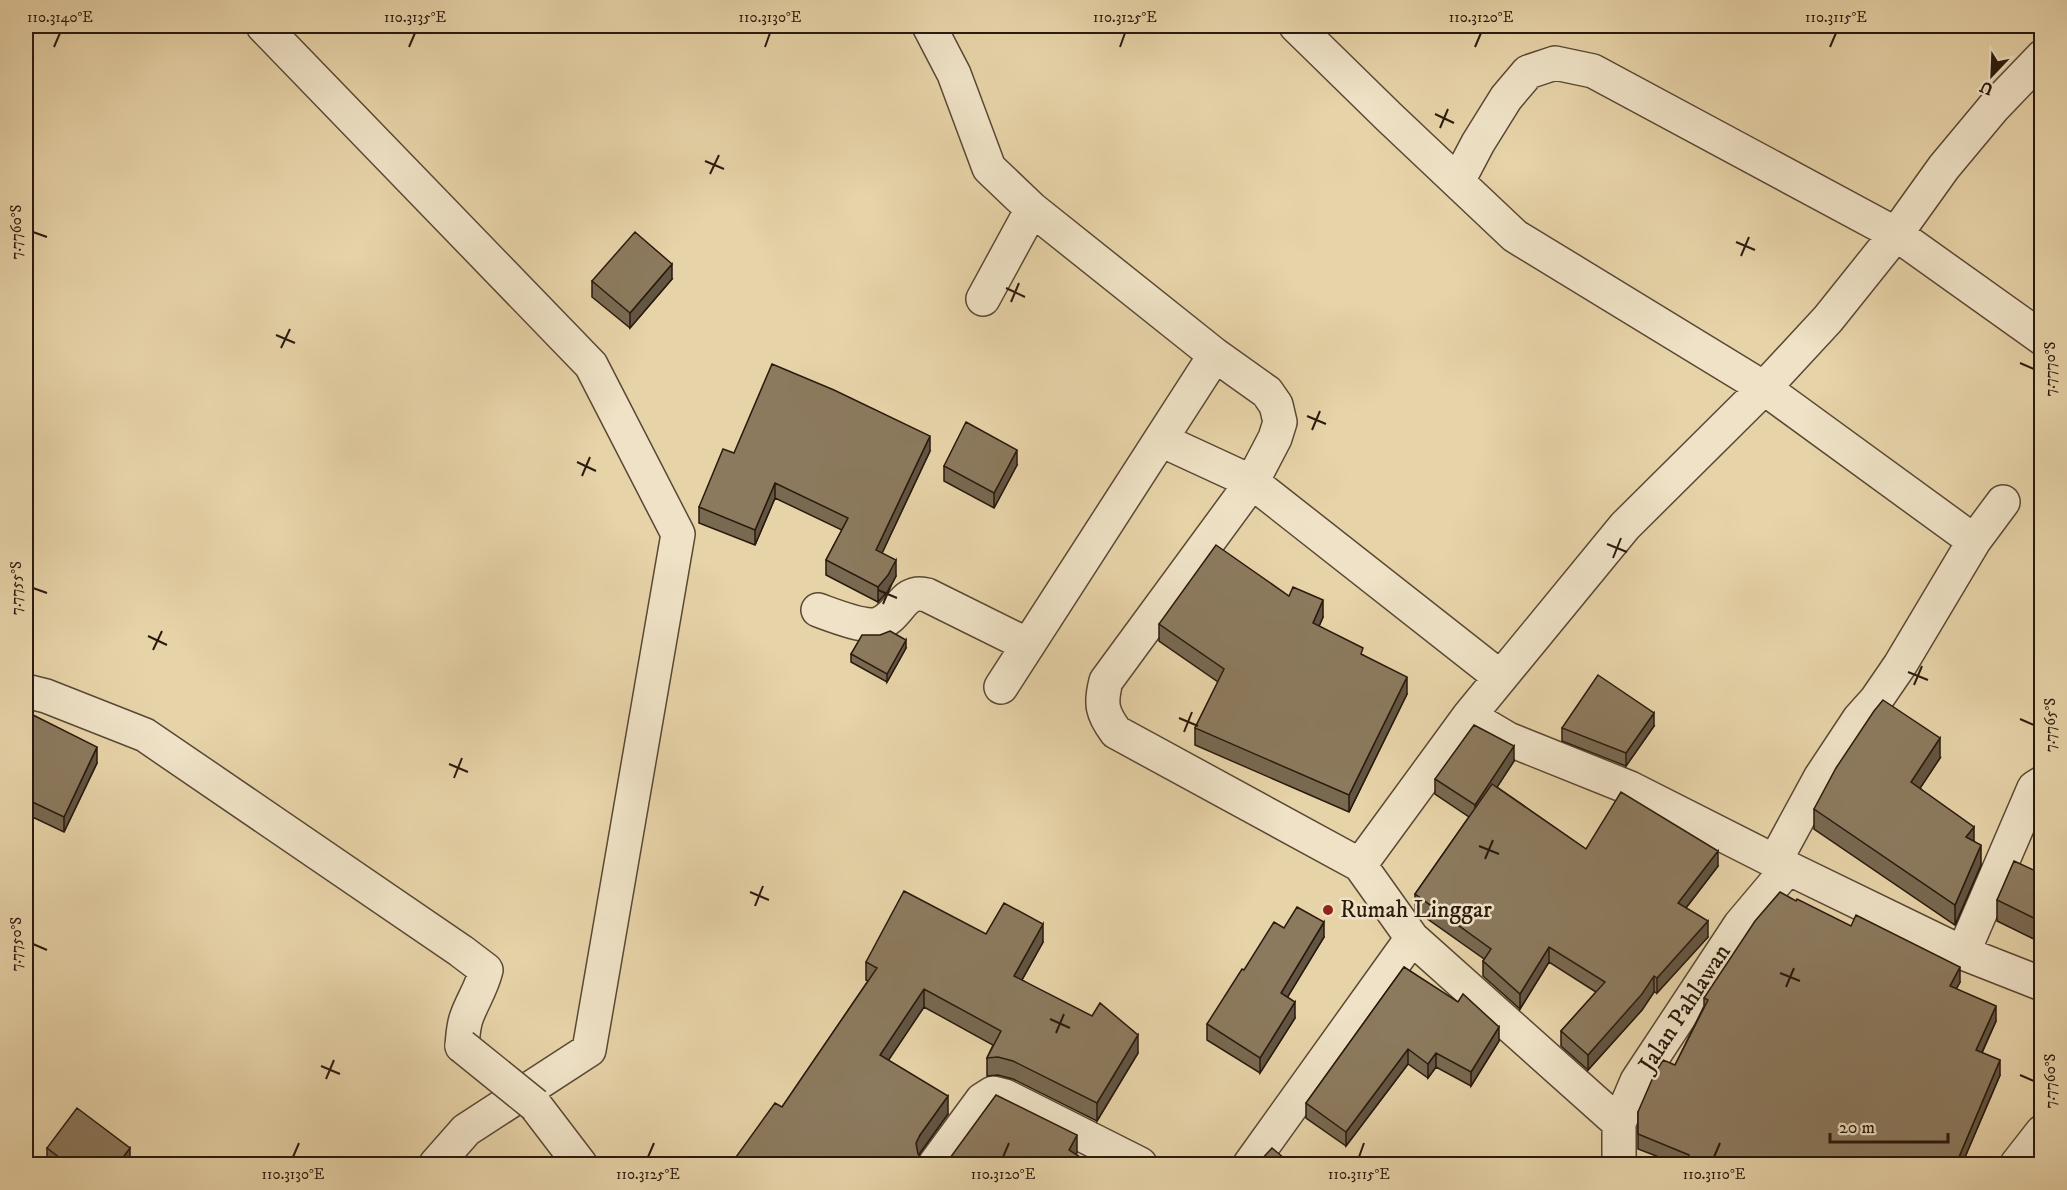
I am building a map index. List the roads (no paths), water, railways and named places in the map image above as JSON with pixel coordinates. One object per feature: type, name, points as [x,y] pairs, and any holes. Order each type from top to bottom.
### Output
[{"type":"street","points":[[263,26],[591,365],[678,534],[589,1050],[466,1131],[436,1164]]},
{"type":"street","points":[[929,26],[954,74],[989,168],[1032,209],[1215,355],[1267,392],[1276,405],[1280,422],[1275,438],[1252,482],[1106,681],[1102,698],[1104,717],[1116,732],[1360,865],[1412,938],[1619,1123]]},
{"type":"street","points":[[1296,26],[1515,236],[1764,388],[1974,541]]},
{"type":"street","points":[[1360,865],[1468,716],[1625,526],[1764,388],[1828,319],[1896,234],[1944,167],[1994,108],[2042,57]]},
{"type":"street","points":[[1458,181],[1506,98],[1528,72],[1555,63],[1593,71],[1896,234],[2042,338]]},
{"type":"street","points":[[983,299],[1032,209]]},
{"type":"street","points":[[1001,687],[1215,355]]},
{"type":"street","points":[[1161,440],[1252,482],[1500,677]]},
{"type":"street","name":"Jalan Pahlawan","points":[[1619,1164],[1619,1123],[1637,1081],[1782,865],[1820,778],[1858,719],[1876,700],[1900,665],[1974,541],[2003,502]]},
{"type":"street","points":[[818,610],[860,623],[876,625],[892,617],[907,597],[918,593],[1028,645]]},
{"type":"street","points":[[26,691],[46,696],[145,735],[486,970],[483,986],[467,1015],[463,1028],[462,1046],[535,1105],[580,1164]]},
{"type":"street","points":[[1468,716],[1508,739],[1630,788],[1964,953],[2042,984]]},
{"type":"street","points":[[1964,953],[2034,788],[2042,783]]},
{"type":"street","points":[[1250,1164],[1412,938]]},
{"type":"street","points":[[935,1164],[982,1100],[993,1093],[1005,1096],[1140,1164]]},
{"type":"street","points":[[2017,1164],[2042,1132]]},
{"type":"place","name":"Rumah Linggar","points":[[1328,910]]}]
